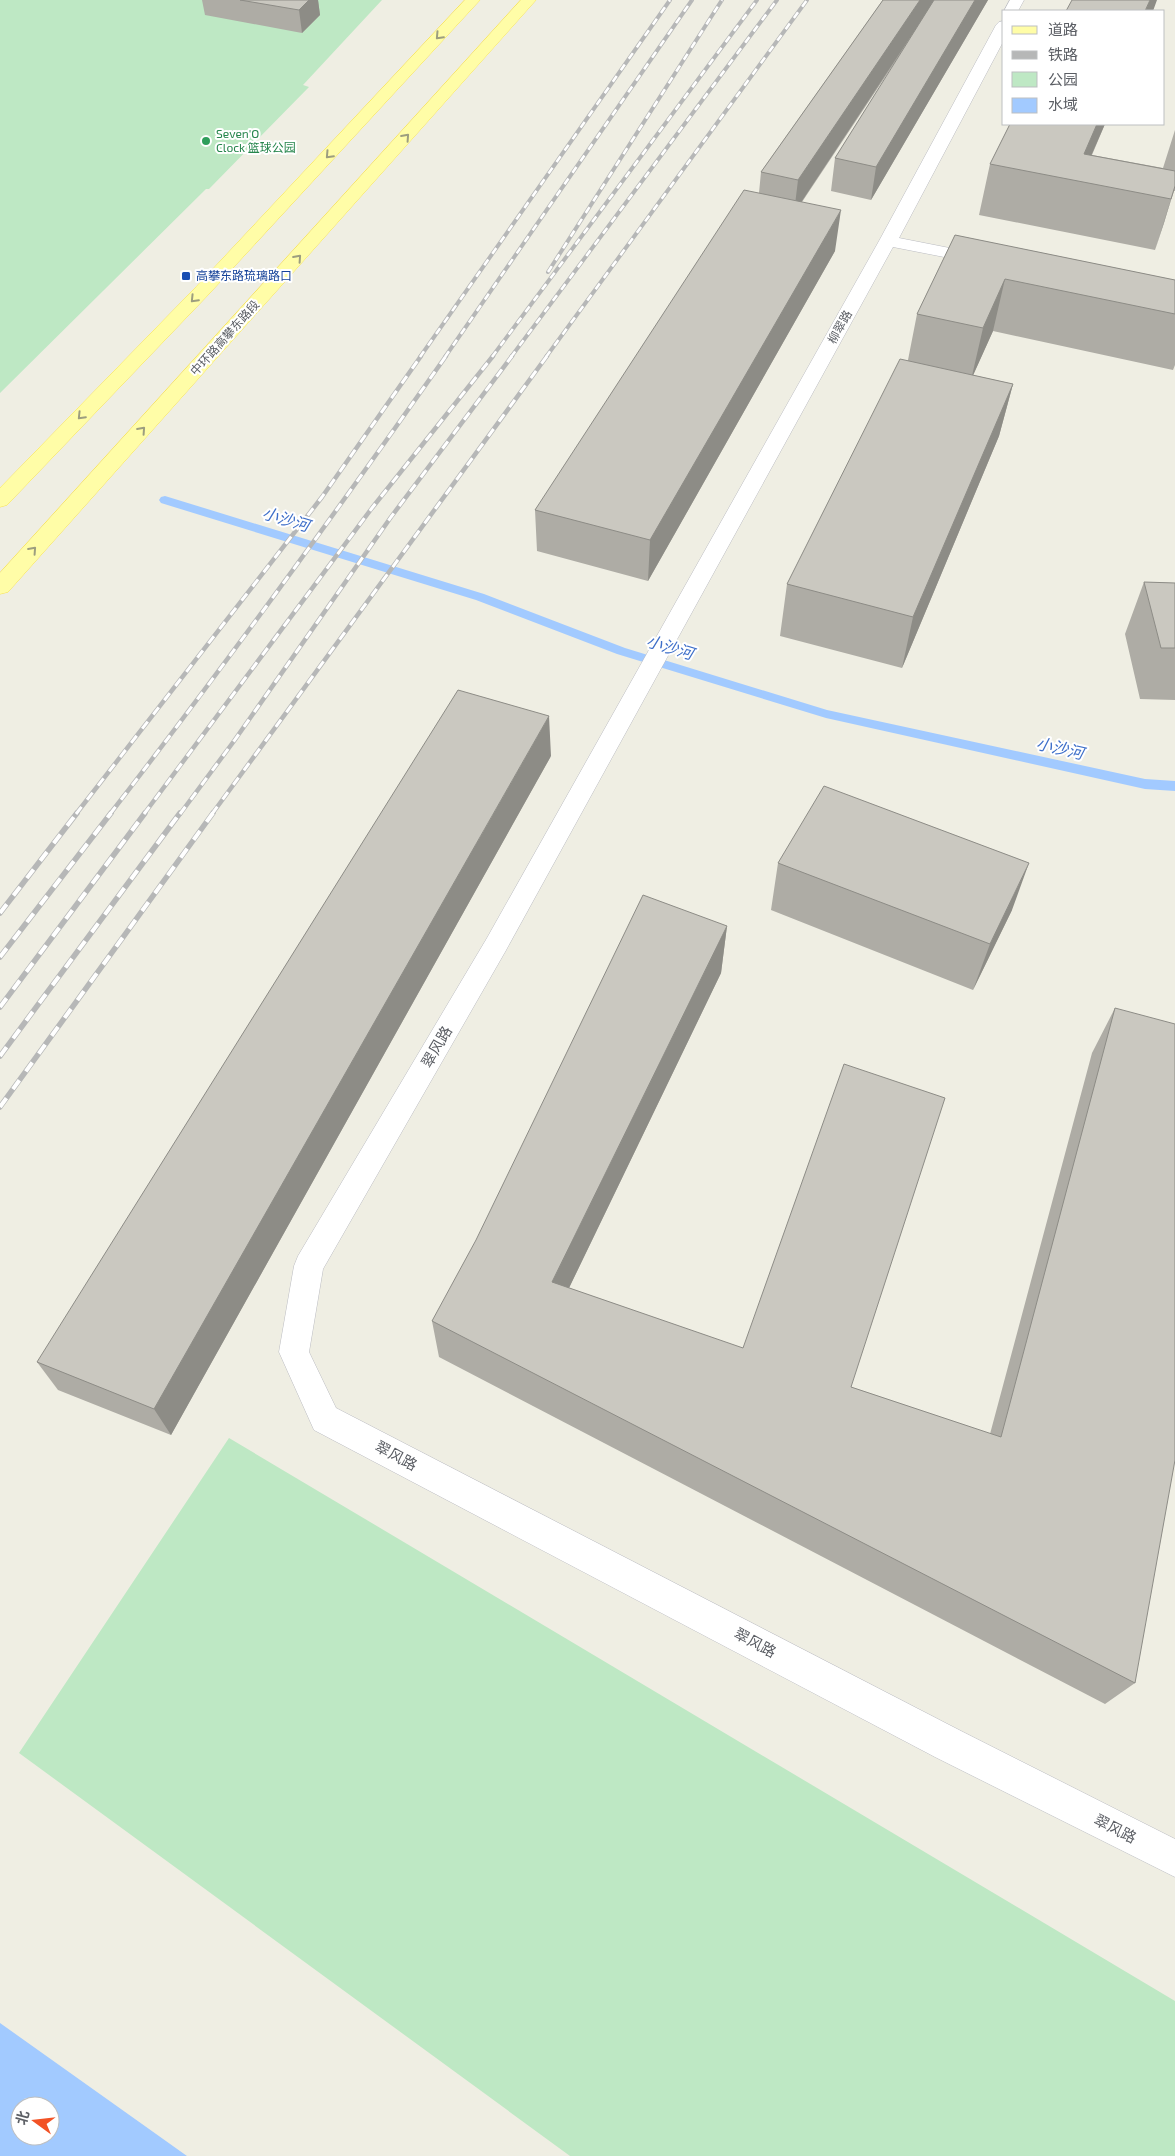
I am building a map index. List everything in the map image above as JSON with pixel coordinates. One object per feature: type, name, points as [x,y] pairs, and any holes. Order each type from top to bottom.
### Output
[{"type":"main road","points":[[0,500],[202,291],[473,0]]},
{"type":"main road","name":"中环路高攀东路段","points":[[0,587],[529,0]]},
{"type":"street","name":"柳翠路","points":[[624,714],[888,242],[1002,29]]},
{"type":"street","points":[[888,242],[1003,263]]},
{"type":"street","name":"翠风路","points":[[624,714],[496,945],[309,1266],[294,1352],[325,1419],[948,1744],[1175,1859]]},
{"type":"green space","points":[[0,0],[382,0],[303,85],[309,87],[209,189],[206,189],[0,393]]},
{"type":"green space","points":[[229,1438],[1175,2001],[1175,2156],[570,2156],[19,1753]]},
{"type":"water","points":[[0,2023],[187,2156],[0,2156]]},
{"type":"building","points":[[240,0],[309,0],[299,10]]},
{"type":"building","points":[[883,0],[920,0],[798,180],[761,172]]},
{"type":"building","points":[[934,0],[975,0],[876,167],[835,158]]},
{"type":"building","points":[[1072,0],[1150,0],[1145,10],[1067,10]]},
{"type":"building","points":[[1010,125],[1097,125],[1084,154],[1175,171],[1175,186],[1171,199],[990,164]]},
{"type":"building","points":[[744,190],[841,210],[650,540],[535,510]]},
{"type":"building","points":[[955,235],[1175,280],[1175,314],[1005,279],[983,328],[917,314]]},
{"type":"building","points":[[900,359],[1013,384],[913,617],[787,584]]},
{"type":"building","points":[[1144,582],[1175,583],[1175,648],[1161,648]]},
{"type":"building","points":[[458,690],[549,716],[154,1409],[37,1362]]},
{"type":"building","points":[[824,786],[1029,863],[990,944],[778,863]]},
{"type":"building","points":[[643,895],[727,926],[552,1282],[743,1348],[844,1064],[945,1098],[851,1387],[1001,1437],[1115,1008],[1175,1024],[1175,1460],[1135,1683],[432,1321],[476,1240]]},
{"type":"waterway","name":"小沙河","points":[[165,500],[480,597],[621,651],[826,714],[1145,784],[1175,786]]},
{"type":"railway","points":[[420,357],[670,0]]},
{"type":"railway","points":[[445,357],[692,0]]},
{"type":"railway","points":[[548,272],[722,0]]},
{"type":"railway","points":[[492,357],[757,0]]},
{"type":"railway","points":[[511,357],[777,0]]},
{"type":"railway","points":[[546,357],[807,0]]},
{"type":"railway","points":[[76,814],[322,497],[421,356]]},
{"type":"railway","points":[[110,814],[281,587],[446,356]]},
{"type":"railway","points":[[144,814],[372,508],[493,356]]},
{"type":"railway","points":[[180,814],[234,741],[391,517],[512,356]]},
{"type":"railway","points":[[212,814],[547,356]]},
{"type":"railway","points":[[0,913],[77,813]]},
{"type":"railway","points":[[0,957],[111,813]]},
{"type":"railway","points":[[0,1007],[145,813]]},
{"type":"railway","points":[[0,1056],[180,813]]},
{"type":"railway","points":[[0,1107],[213,813]]},
{"type":"place","name":"Seven'O Clock 篮球公园","points":[[206,141]]},
{"type":"place","name":"高攀东路琉璃路口","points":[[186,276]]}]
